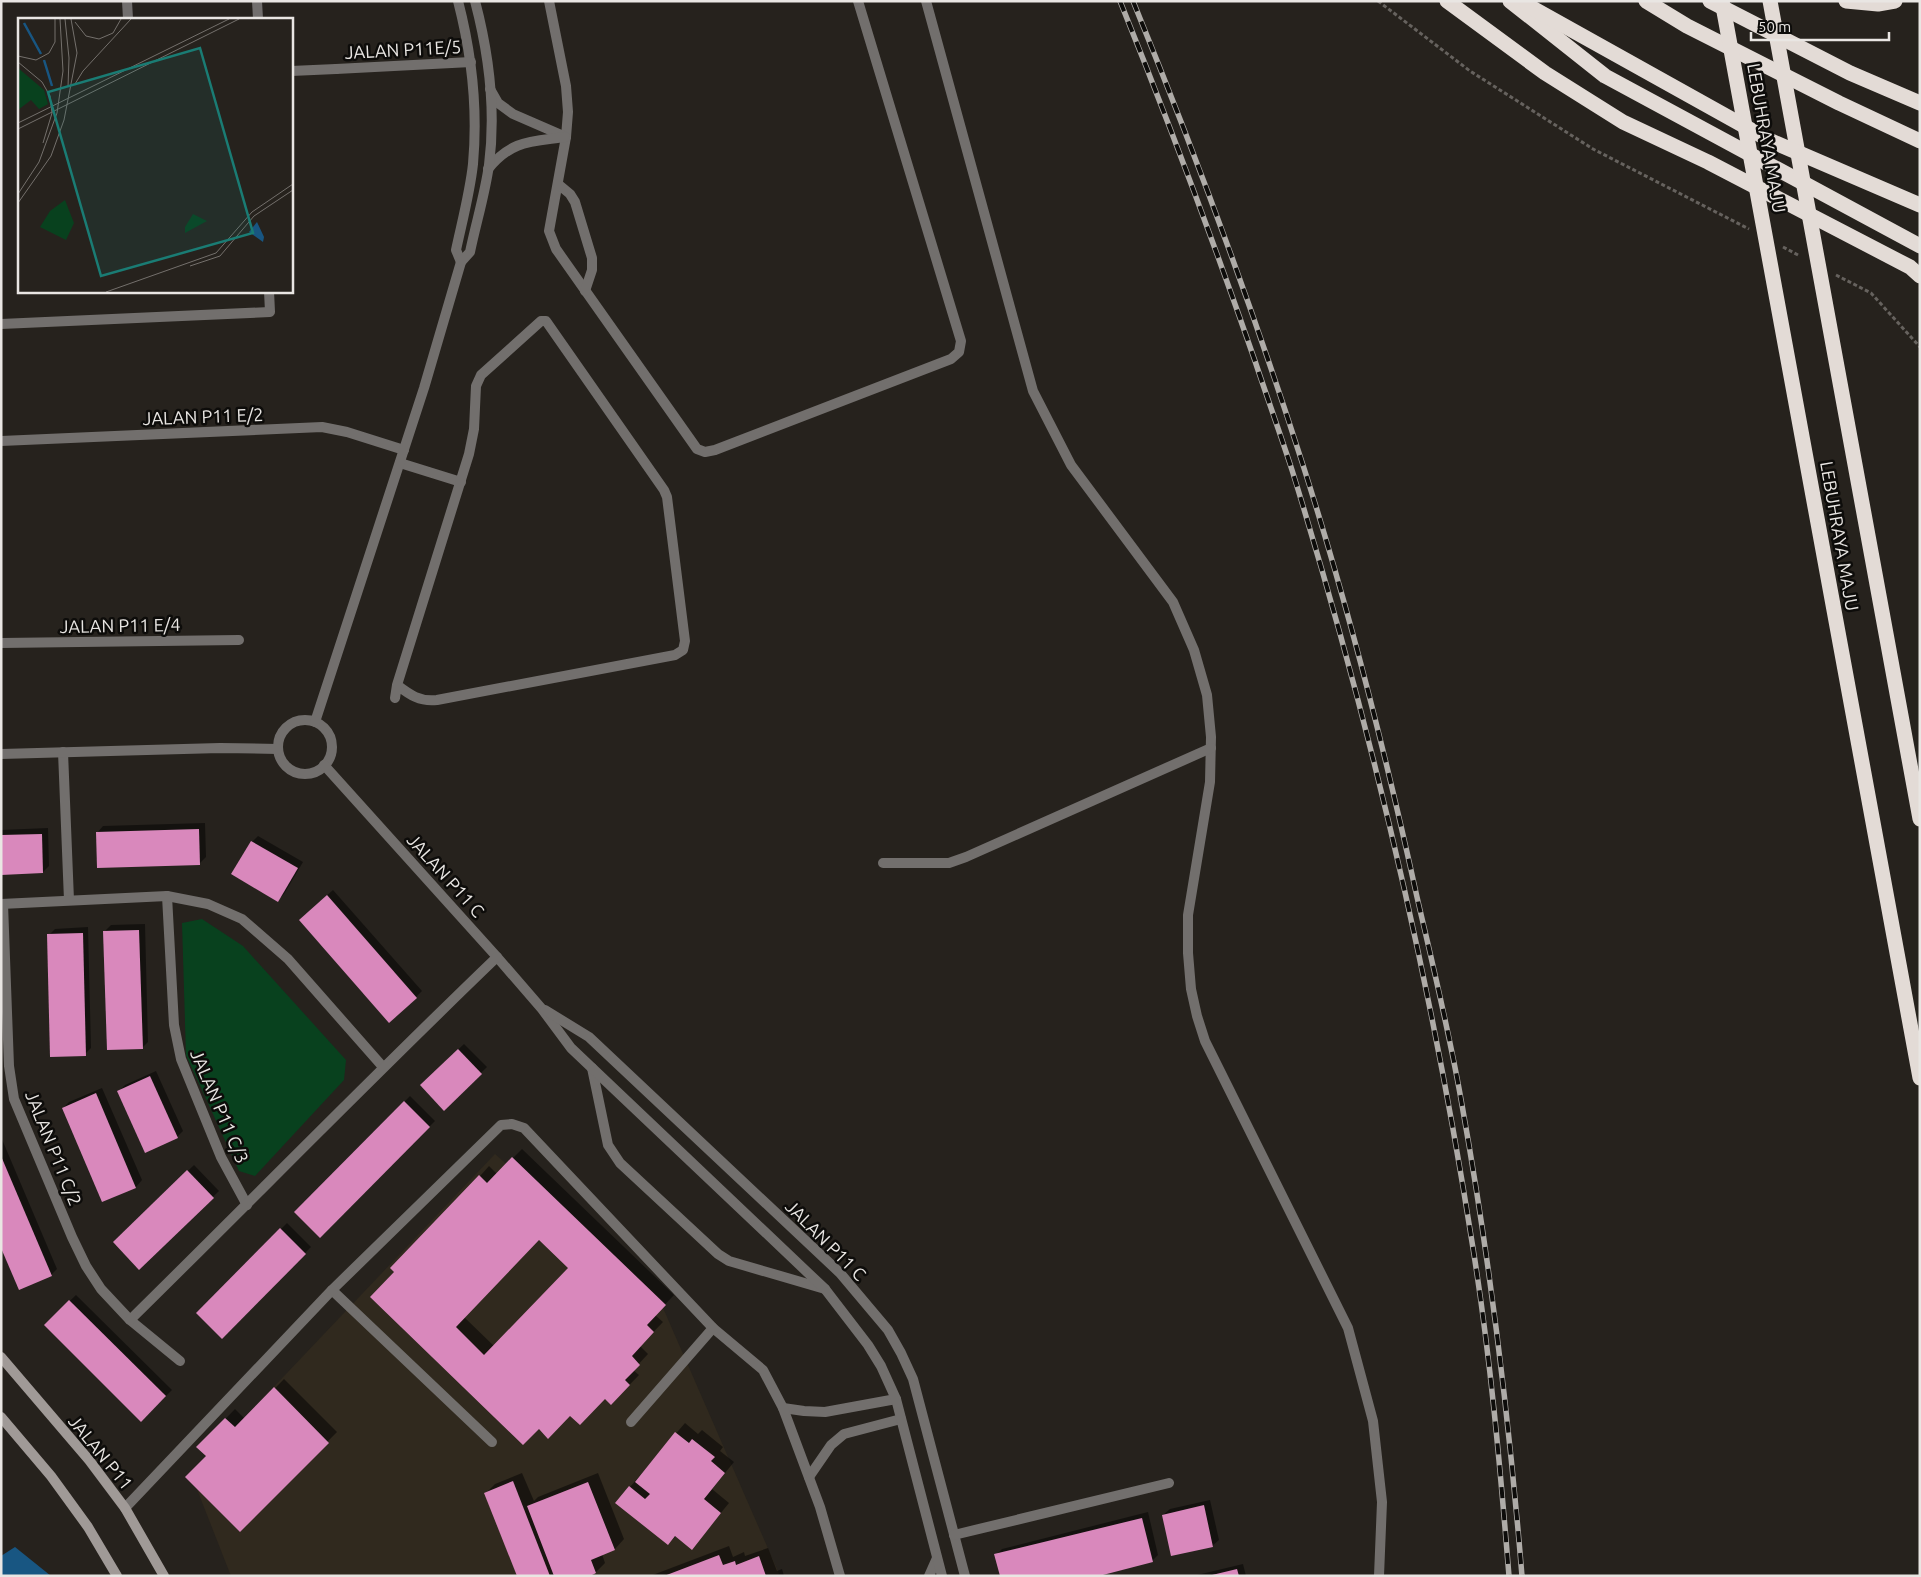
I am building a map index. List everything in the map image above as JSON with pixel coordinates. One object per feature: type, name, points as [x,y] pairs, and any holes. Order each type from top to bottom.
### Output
[{"type":"highway","points":[[1447,1],[1545,73],[1623,122],[1717,166],[1910,267],[1920,276]]},
{"type":"highway","points":[[1510,1],[1605,76],[1920,246]]},
{"type":"highway","points":[[1520,1],[1771,141],[1920,205]]},
{"type":"highway","points":[[1646,1],[1687,26],[1839,103],[1920,141]]},
{"type":"highway","points":[[1710,1],[1850,73],[1920,103]]},
{"type":"highway","name":"LEBUHRAYA MAJU","points":[[1722,1],[1920,1078]]},
{"type":"highway","name":"LEBUHRAYA MAJU","points":[[1770,1],[1920,819]]},
{"type":"highway","points":[[1846,1],[1878,4],[1895,1]]},
{"type":"main road","name":"JALAN P11","points":[[1,1357],[89,1460],[125,1508],[164,1576]]},
{"type":"main road","points":[[1,1417],[51,1476],[88,1528],[117,1576]]},
{"type":"street","points":[[128,1],[128,18]]},
{"type":"street","points":[[257,1],[258,18]]},
{"type":"street","points":[[458,1],[472,62],[476,111],[473,166],[456,250],[461,262]]},
{"type":"street","points":[[314,722],[400,463],[461,262],[470,252],[488,169],[491,108],[483,31],[475,1]]},
{"type":"street","points":[[549,1],[566,86],[568,112],[566,137],[549,232],[556,249],[585,292],[697,449],[705,452],[715,450],[951,359],[959,352],[961,341],[858,1]]},
{"type":"street","points":[[926,1],[1034,391],[1071,464],[1173,602],[1194,650],[1207,695],[1211,748],[1210,782],[1188,916],[1188,954],[1195,1007],[1206,1041],[1348,1328],[1373,1421],[1382,1502],[1379,1576]]},
{"type":"street","name":"JALAN P11E/5","points":[[292,71],[472,62]]},
{"type":"street","points":[[490,89],[498,103],[513,114],[566,137]]},
{"type":"street","points":[[488,169],[498,156],[511,147],[528,142],[566,137]]},
{"type":"street","points":[[558,184],[570,194],[575,202],[592,258],[592,270],[585,292]]},
{"type":"street","points":[[1,324],[270,312],[269,292]]},
{"type":"street","points":[[394,698],[469,454],[474,429],[476,386],[482,375],[541,321],[546,321],[667,497],[685,640],[683,650],[675,655],[437,700],[427,701],[412,696],[398,685]]},
{"type":"street","name":"JALAN P11 E/2","points":[[1,441],[322,427],[347,432],[404,450]]},
{"type":"street","points":[[400,463],[461,482]]},
{"type":"street","name":"JALAN P11 E/4","points":[[1,642],[239,640]]},
{"type":"street","points":[[298,721],[314,722],[322,726],[330,740],[330,757],[324,765],[311,773],[295,772],[287,768],[282,762],[278,749],[280,737],[290,724],[298,721]]},
{"type":"street","points":[[1,754],[220,748],[278,749]]},
{"type":"street","points":[[883,863],[949,863],[1211,748]]},
{"type":"street","points":[[63,752],[69,900]]},
{"type":"street","name":"JALAN P11 C","points":[[324,765],[497,956],[542,1009],[571,1048],[825,1289],[868,1345],[881,1366],[896,1399],[942,1576]]},
{"type":"street","points":[[2,904],[167,896],[208,904],[242,919],[288,959],[383,1067]]},
{"type":"street","name":"JALAN P11 C/3","points":[[167,896],[174,1025],[181,1059],[221,1157],[247,1205]]},
{"type":"street","name":"JALAN P11 C/2","points":[[2,904],[9,1066],[14,1099],[86,1266],[100,1289],[130,1320],[180,1361]]},
{"type":"street","points":[[130,1320],[497,956]]},
{"type":"street","name":"JALAN P11 C","points":[[542,1009],[589,1037],[840,1273],[888,1330],[913,1379],[965,1576]]},
{"type":"street","points":[[592,1068],[608,1145],[620,1164],[718,1254],[729,1261],[825,1289]]},
{"type":"street","points":[[125,1508],[332,1290],[501,1125],[512,1124],[524,1128],[713,1328],[762,1370],[783,1408],[809,1477],[840,1576]]},
{"type":"street","points":[[332,1290],[492,1442]]},
{"type":"street","points":[[631,1422],[713,1328]]},
{"type":"street","points":[[783,1408],[825,1412],[896,1399]]},
{"type":"street","points":[[809,1477],[832,1445],[844,1434],[901,1419]]},
{"type":"street","points":[[954,1535],[1169,1483]]},
{"type":"street","points":[[929,1576],[937,1558]]},
{"type":"path","points":[[1378,1],[1470,71],[1593,149],[1750,230]]},
{"type":"path","points":[[1776,243],[1802,257]]},
{"type":"path","points":[[1828,270],[1871,293],[1920,347]]},
{"type":"shaded area","points":[[495,1154],[660,1301],[780,1576],[231,1576],[191,1474]]},
{"type":"green space","points":[[202,919],[243,946],[346,1060],[344,1080],[255,1176],[239,1171],[186,1055],[182,923]]},
{"type":"water","points":[[15,1547],[51,1576],[1,1576],[1,1556]]},
{"type":"building","points":[[199,829],[200,865],[97,868],[96,832]]},
{"type":"building","points":[[42,834],[43,873],[1,875],[1,835]]},
{"type":"building","points":[[251,841],[298,868],[278,902],[231,874]]},
{"type":"building","points":[[327,895],[417,998],[389,1023],[299,920]]},
{"type":"building","points":[[139,930],[143,1049],[107,1050],[103,931]]},
{"type":"building","points":[[83,933],[86,1056],[50,1057],[47,934]]},
{"type":"building","points":[[458,1049],[482,1074],[444,1111],[420,1085]]},
{"type":"building","points":[[150,1076],[178,1138],[145,1153],[117,1091]]},
{"type":"building","points":[[96,1093],[136,1188],[102,1202],[62,1108]]},
{"type":"building","points":[[404,1101],[430,1127],[320,1238],[294,1212]]},
{"type":"building","points":[[1,1156],[52,1276],[19,1290],[1,1248]]},
{"type":"building","points":[[512,1157],[666,1305],[647,1325],[654,1332],[632,1356],[640,1365],[625,1380],[630,1385],[611,1405],[605,1399],[580,1425],[570,1416],[548,1439],[539,1429],[523,1445],[370,1297],[394,1272],[390,1268],[479,1175],[487,1183]],"holes":[[[539,1240],[568,1268],[484,1355],[456,1327]]]},
{"type":"building","points":[[187,1170],[214,1198],[139,1270],[113,1242]]},
{"type":"building","points":[[280,1228],[306,1254],[222,1339],[196,1313]]},
{"type":"building","points":[[69,1300],[166,1396],[141,1422],[44,1325]]},
{"type":"building","points":[[274,1387],[329,1443],[240,1532],[185,1477],[206,1456],[196,1447],[225,1418],[235,1427]]},
{"type":"building","points":[[675,1432],[689,1443],[692,1439],[715,1457],[711,1461],[725,1473],[704,1499],[721,1513],[692,1550],[675,1536],[668,1545],[615,1503],[629,1486],[645,1499],[650,1494],[635,1482]]},
{"type":"building","points":[[513,1481],[550,1576],[517,1576],[484,1493]]},
{"type":"building","points":[[588,1482],[615,1550],[591,1560],[596,1573],[590,1576],[554,1576],[527,1506]]},
{"type":"building","points":[[1204,1505],[1213,1547],[1171,1556],[1162,1515]]},
{"type":"building","points":[[1142,1518],[1153,1562],[1099,1576],[1000,1576],[994,1554]]},
{"type":"building","points":[[719,1555],[723,1565],[735,1561],[736,1565],[759,1556],[766,1576],[664,1576]]},
{"type":"building","points":[[1237,1569],[1239,1576],[1212,1576],[1212,1575]]},
{"type":"railway","points":[[1120,1],[1206,225],[1287,456],[1347,660],[1396,853],[1438,1047],[1472,1242],[1489,1367],[1509,1576]]},
{"type":"railway","points":[[1133,1],[1179,115],[1222,230],[1283,404],[1335,570],[1379,733],[1447,1027],[1472,1164],[1498,1340],[1522,1576]]}]
